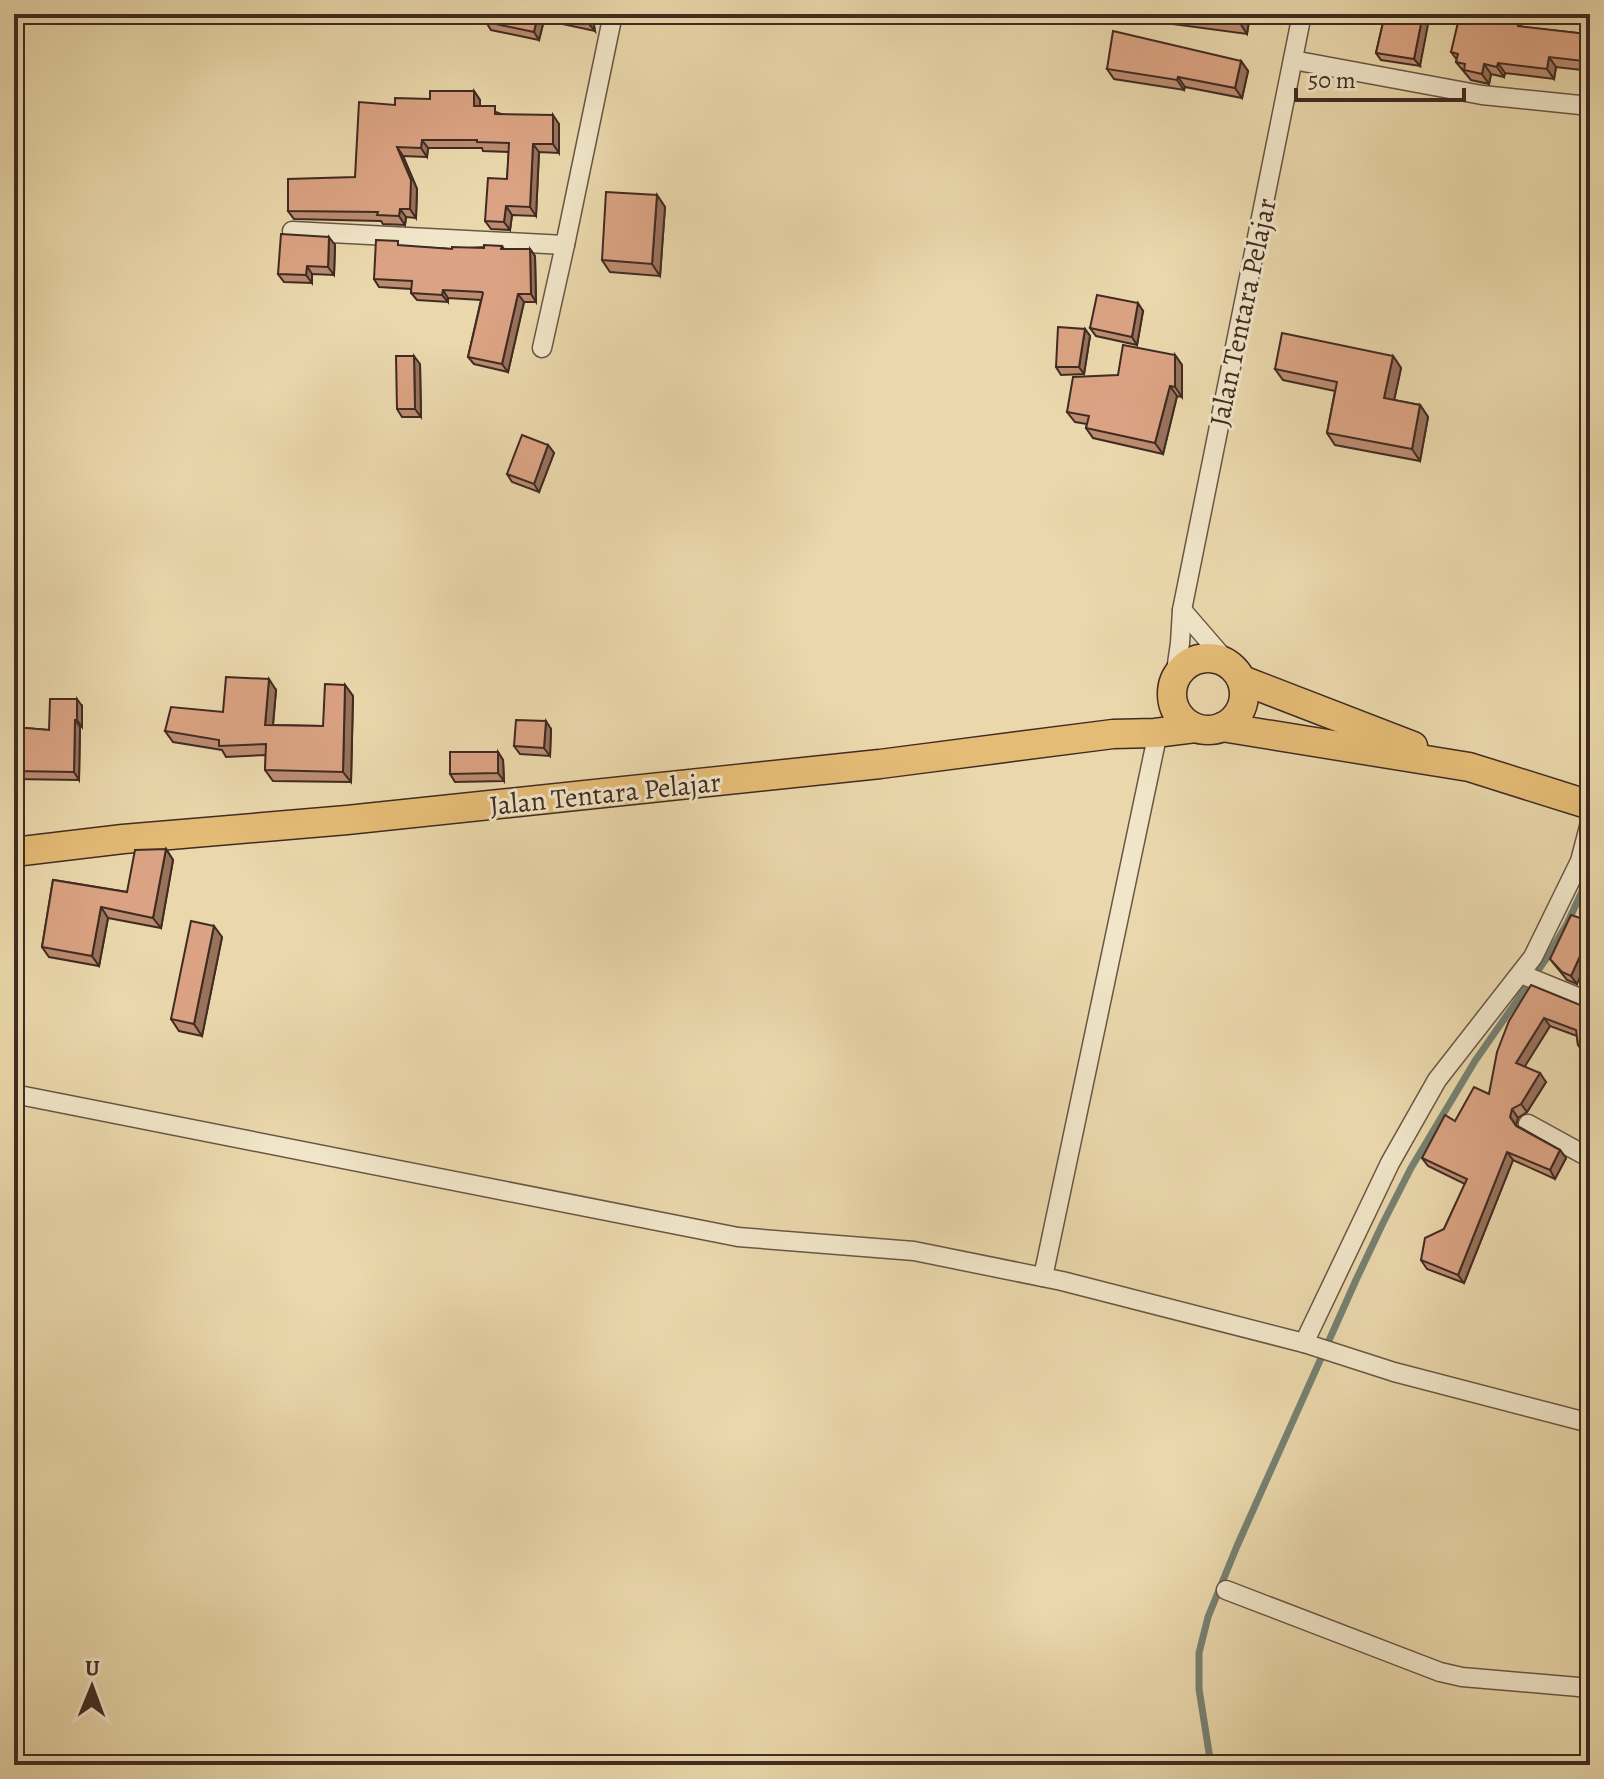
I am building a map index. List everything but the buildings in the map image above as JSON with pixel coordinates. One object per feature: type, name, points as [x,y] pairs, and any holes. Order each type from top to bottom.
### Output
[{"type":"highway","points":[[1113,734],[1146,715],[1173,686],[1182,668],[1191,661],[1203,657],[1215,658],[1234,671],[1469,767]]},
{"type":"highway","points":[[1173,686],[1173,704],[1178,714],[1186,723],[1209,728],[1232,721],[1244,702],[1245,691],[1234,671]]},
{"type":"highway","name":"Jalan Tentara Pelajar","points":[[14,852],[880,764],[1113,734],[1209,728],[1469,767],[1590,805]]},
{"type":"street","points":[[542,348],[613,14]]},
{"type":"street","name":"Jalan Tentara Pelajar","points":[[1173,686],[1182,610],[1302,14]]},
{"type":"street","points":[[1293,60],[1482,95],[1590,106]]},
{"type":"street","points":[[292,231],[565,245]]},
{"type":"street","points":[[1182,610],[1234,671]]},
{"type":"street","points":[[1043,1277],[1158,732]]},
{"type":"street","points":[[1311,1346],[1390,1163],[1437,1080],[1524,976],[1580,861],[1590,823]]},
{"type":"street","points":[[1524,976],[1590,1002]]},
{"type":"street","points":[[14,1094],[738,1237],[914,1251],[1043,1277],[1311,1346],[1394,1372],[1590,1423]]},
{"type":"street","points":[[1528,1124],[1590,1158]]},
{"type":"street","points":[[1226,1590],[1440,1672],[1462,1677],[1590,1688]]},
{"type":"waterway","points":[[1211,1765],[1199,1689],[1199,1653],[1208,1617],[1237,1546],[1356,1280],[1411,1168],[1475,1061],[1546,959],[1567,924],[1590,874]]}]
